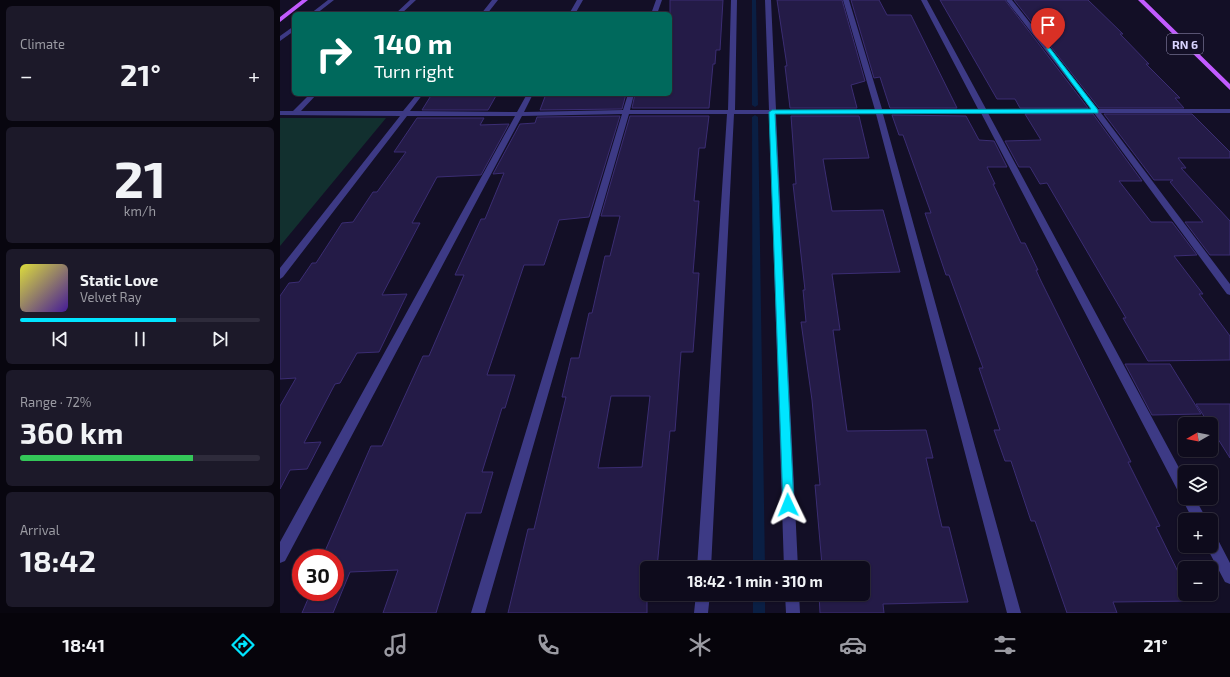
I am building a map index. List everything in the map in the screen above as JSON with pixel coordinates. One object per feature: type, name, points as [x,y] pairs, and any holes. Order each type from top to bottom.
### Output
[{"type":"main road","points":[[280,20],[305,0]]},
{"type":"main road","name":"RN 6","points":[[1141,0],[1230,88]]},
{"type":"street","points":[[315,12],[331,0]]},
{"type":"street","points":[[400,12],[413,0]]},
{"type":"street","points":[[486,12],[495,0]]},
{"type":"street","points":[[573,12],[580,0]]},
{"type":"street","points":[[655,12],[659,0]]},
{"type":"street","points":[[704,561],[731,112],[734,0]]},
{"type":"street","points":[[768,0],[791,561]]},
{"type":"street","points":[[846,0],[879,111],[1014,613]]},
{"type":"street","points":[[924,0],[985,112],[1178,479]]},
{"type":"street","points":[[1009,0],[1096,111],[1230,291]]},
{"type":"street","points":[[280,39],[292,30]]},
{"type":"street","points":[[295,113],[312,96]]},
{"type":"street","points":[[280,275],[418,96]]},
{"type":"street","points":[[280,556],[529,96]]},
{"type":"street","points":[[478,613],[630,96]]},
{"type":"street","points":[[280,113],[519,114],[626,112],[1230,111]]},
{"type":"street","points":[[1217,553],[1230,577]]},
{"type":"street","points":[[701,613],[702,601]]},
{"type":"street","points":[[792,601],[793,613]]},
{"type":"green space","points":[[280,118],[386,118],[280,246]]},
{"type":"building","points":[[670,0],[723,0],[720,50],[716,50],[715,64],[713,64],[709,108],[632,108],[635,96],[672,96],[672,12],[670,12]]},
{"type":"building","points":[[777,0],[842,0],[865,81],[851,85],[857,108],[790,108],[785,66],[787,66]]},
{"type":"building","points":[[851,0],[879,0],[887,15],[911,15],[957,108],[890,108],[880,77],[874,78]]},
{"type":"building","points":[[940,0],[1005,0],[1088,108],[1020,108],[1015,99],[997,99]]},
{"type":"building","points":[[1014,0],[1088,0],[1123,34],[1120,34],[1149,64],[1146,64],[1180,98],[1175,98],[1184,108],[1099,108]]},
{"type":"building","points":[[431,96],[496,96],[488,110],[422,110]]},
{"type":"building","points":[[545,96],[625,96],[622,109],[540,110]]},
{"type":"building","points":[[1025,114],[1093,114],[1142,181],[1119,181],[1151,222],[1172,222],[1197,255],[1174,256],[1203,294],[1199,294],[1230,336],[1230,360],[1148,361],[1123,318],[1126,318],[1047,183],[1040,184],[1030,167],[1019,167],[1005,141],[1041,140]]},
{"type":"building","points":[[1104,114],[1192,114],[1230,152],[1230,158],[1178,158],[1186,168],[1181,168],[1230,221],[1230,255],[1210,255],[1185,222],[1203,222],[1170,182],[1173,180],[1154,180]]},
{"type":"building","points":[[892,115],[966,116],[979,140],[994,141],[1007,167],[987,167],[995,184],[993,184],[1021,243],[1025,243],[1038,270],[1036,270],[1041,281],[1131,462],[1128,462],[1160,526],[1156,527],[1178,572],[1178,601],[1192,601],[1113,602],[1117,613],[1067,613],[1035,521],[1031,521],[1011,461],[1005,461],[994,430],[1000,430],[979,368],[983,368],[949,275],[946,275],[925,213],[931,213],[903,135],[899,135]]},
{"type":"building","points":[[620,116],[589,217],[559,220],[544,265],[524,265],[487,375],[515,375],[505,408],[502,408],[482,472],[493,472],[481,513],[466,513],[436,613],[383,613],[398,570],[350,572],[344,586],[344,549],[326,549],[371,446],[382,446],[423,356],[429,356],[464,275],[455,275],[481,219],[485,219],[504,173],[493,174],[520,124],[535,123],[537,117]]},
{"type":"building","points":[[630,116],[709,116],[705,148],[699,148],[694,201],[699,201],[693,273],[699,273],[693,352],[681,352],[675,431],[670,431],[658,561],[640,561],[640,601],[647,601],[647,613],[508,613],[528,529],[534,529],[566,397],[562,397],[571,358],[579,358],[589,313],[592,313],[605,256],[610,256],[620,216],[601,216]],"holes":[[[611,396],[650,396],[642,467],[598,468]]]},
{"type":"building","points":[[791,116],[859,116],[869,158],[823,159],[832,211],[883,210],[900,272],[832,274],[840,330],[833,330],[847,431],[926,430],[933,458],[926,458],[942,527],[949,527],[968,602],[883,604],[884,613],[820,613],[819,601],[870,601],[870,561],[822,561],[815,485],[820,485],[812,400],[801,322],[806,322],[803,290],[805,290],[793,184],[796,184]]},
{"type":"building","points":[[417,118],[484,118],[480,125],[509,124],[481,175],[437,177],[412,223],[420,223],[382,295],[407,294],[379,352],[357,353],[340,383],[335,384],[304,443],[321,442],[307,469],[290,470],[280,489],[280,406],[296,378],[280,379],[280,296],[289,283],[299,282],[312,263],[316,263],[342,223],[353,222],[373,192],[377,192],[406,152],[394,152]]},
{"type":"building","points":[[1125,364],[1170,364],[1201,414],[1152,415]]},
{"type":"building","points":[[1196,404],[1230,404],[1230,458],[1218,439],[1218,417],[1204,417]]},
{"type":"building","points":[[307,601],[338,601],[333,613],[302,613]]},
{"type":"waterway","points":[[754,0],[755,105]]},
{"type":"waterway","points":[[755,117],[759,561]]},
{"type":"waterway","points":[[759,601],[759,613]]},
{"type":"route","points":[[788,505],[772,112],[1096,111],[1048,49]]}]
